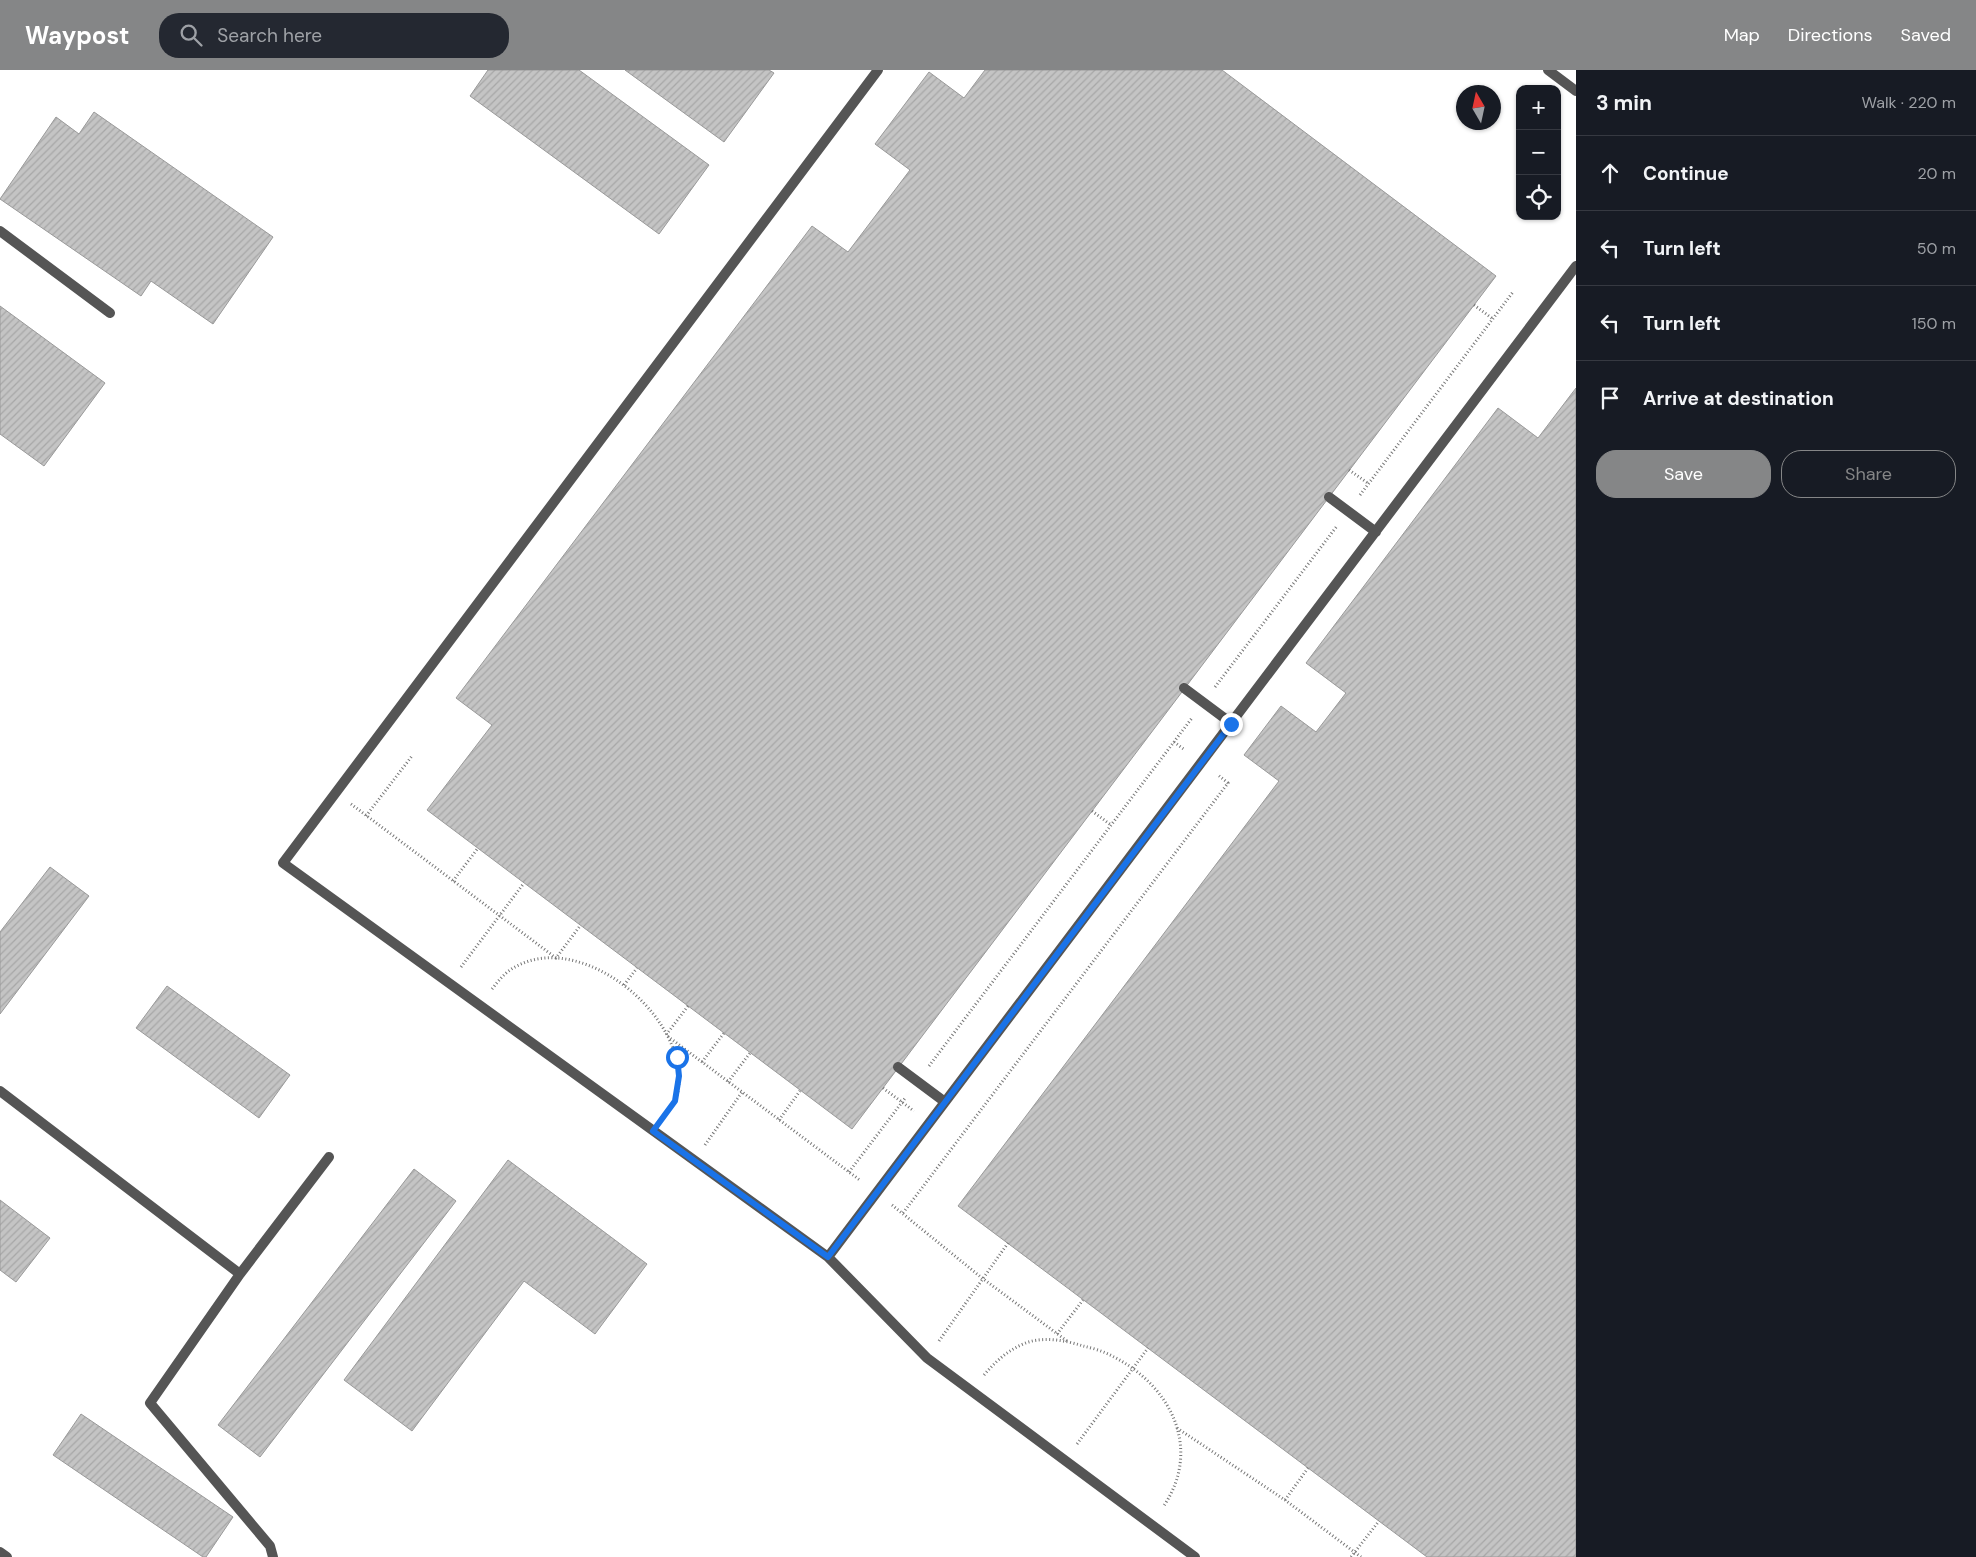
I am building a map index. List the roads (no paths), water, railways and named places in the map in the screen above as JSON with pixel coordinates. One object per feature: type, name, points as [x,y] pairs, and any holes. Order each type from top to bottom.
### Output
[{"type":"lane","points":[[878,70],[283,863],[828,1257],[927,1358],[1195,1557]]},
{"type":"lane","points":[[1548,70],[1576,90]]},
{"type":"lane","points":[[0,231],[110,313]]},
{"type":"lane","points":[[828,1257],[1576,266]]},
{"type":"lane","points":[[1329,496],[1376,532]]},
{"type":"lane","points":[[1184,688],[1231,724]]},
{"type":"lane","points":[[898,1067],[945,1102]]},
{"type":"lane","points":[[0,1092],[240,1274]]},
{"type":"lane","points":[[273,1557],[270,1546],[150,1403],[240,1274],[329,1157]]},
{"type":"lane","points":[[0,1552],[7,1557]]}]
